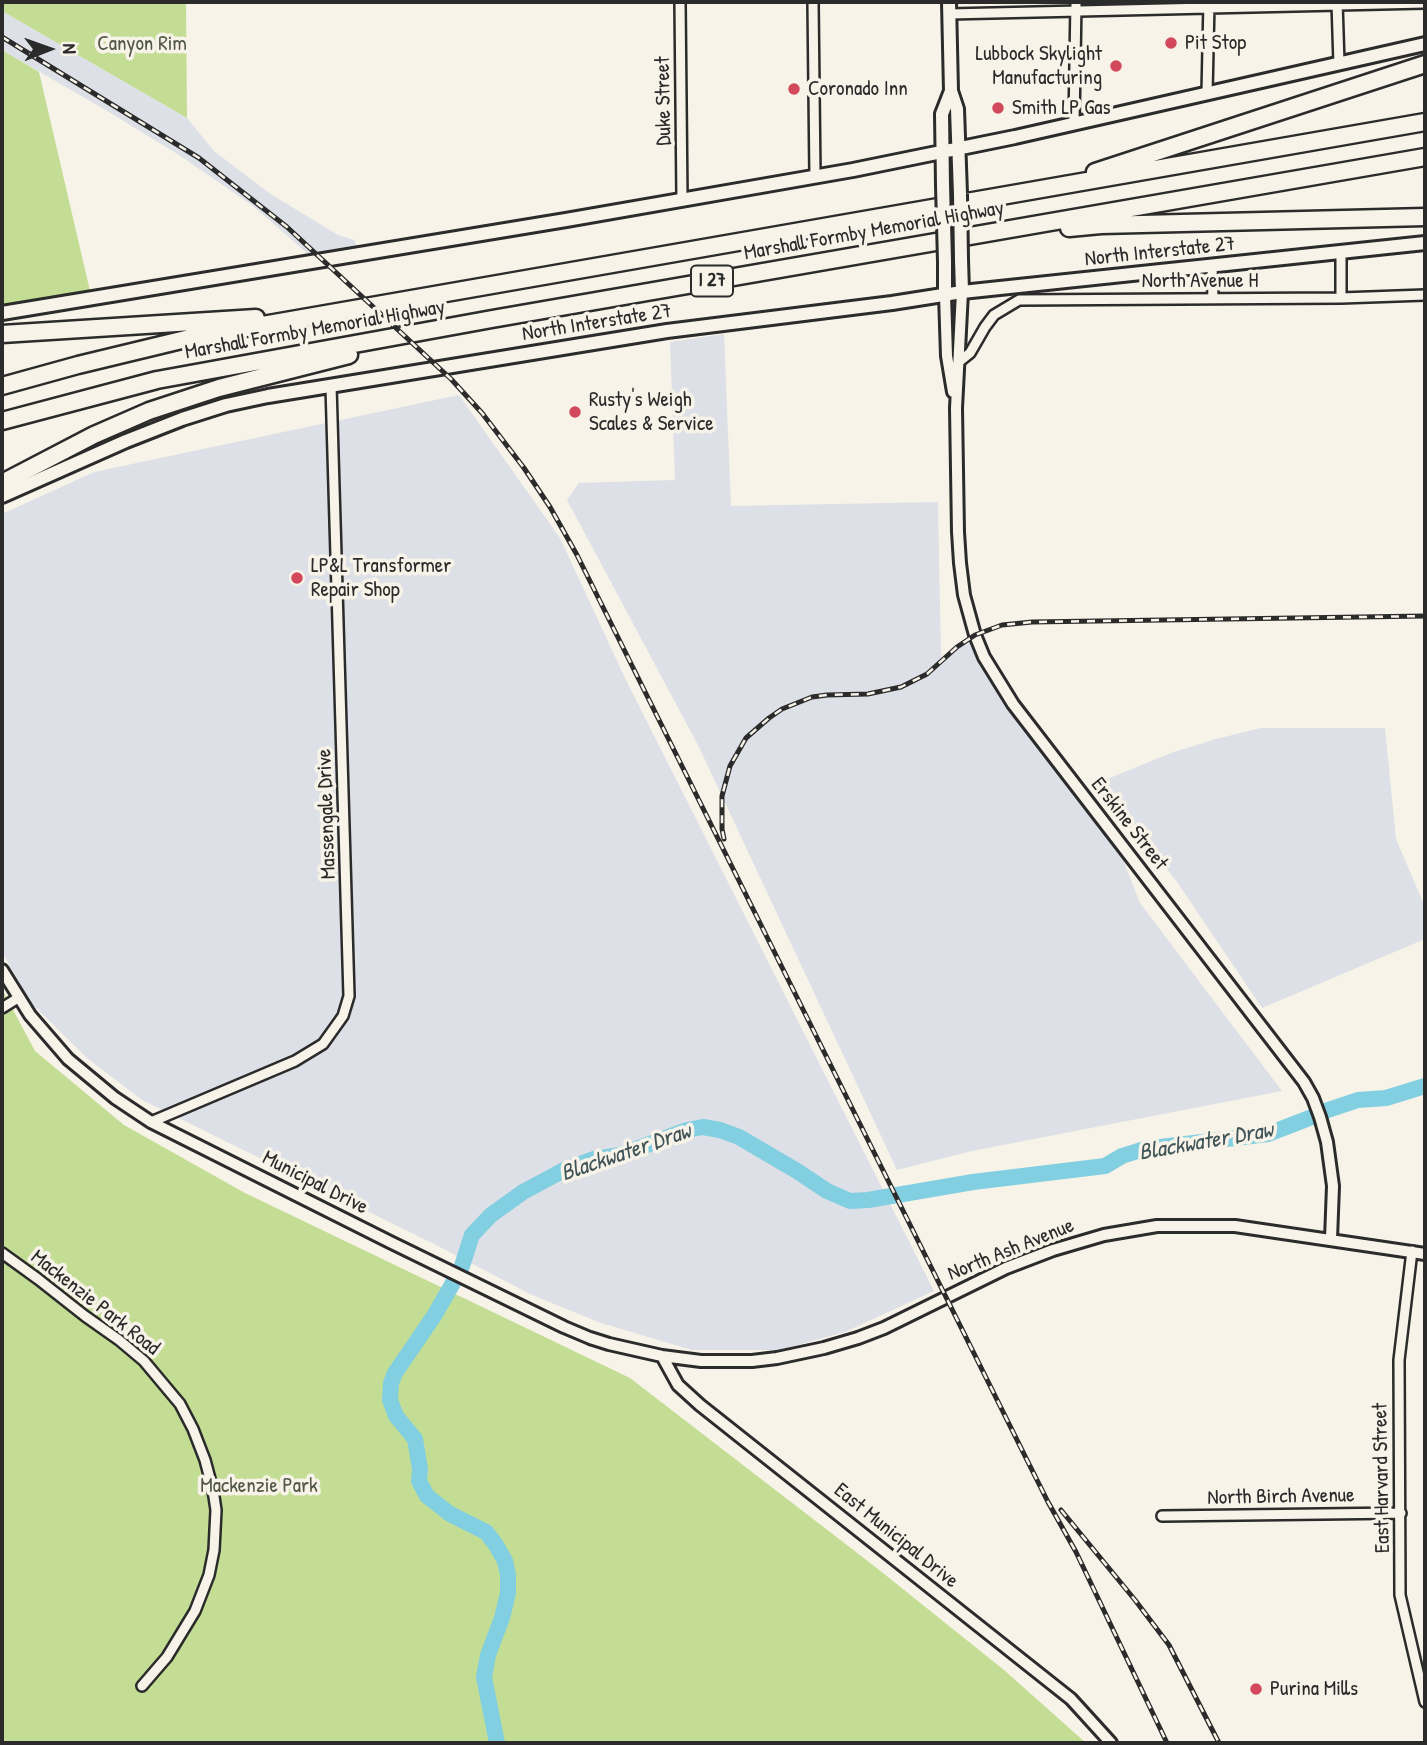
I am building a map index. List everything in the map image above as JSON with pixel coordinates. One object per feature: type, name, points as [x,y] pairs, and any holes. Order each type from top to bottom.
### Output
[{"type":"highway","points":[[1045,188],[1425,64]]},
{"type":"highway","name":"Marshall Formby Memorial Highway","points":[[2,386],[183,340],[300,318],[1425,122]]},
{"type":"highway","name":"Marshall Formby Memorial Highway","points":[[2,421],[157,380],[486,320],[1425,157]]},
{"type":"highway","points":[[980,234],[1101,225],[1425,217]]},
{"type":"highway","points":[[2,334],[231,318],[300,318]]},
{"type":"highway","points":[[2,483],[118,424],[201,393],[486,320]]},
{"type":"main road","name":"Erskine Street","points":[[949,8],[951,91],[957,109],[959,149],[962,292]]},
{"type":"main road","points":[[2,313],[815,177],[959,149],[1425,44]]},
{"type":"main road","name":"Erskine Street","points":[[945,295],[942,114],[951,91]]},
{"type":"main road","name":"North Interstate 27","points":[[2,496],[182,419],[226,405],[268,396],[667,331],[962,292],[1425,243]]},
{"type":"street","name":"Duke Street","points":[[680,2],[682,200]]},
{"type":"street","points":[[813,2],[815,177]]},
{"type":"street","points":[[1337,3],[1339,64]]},
{"type":"street","points":[[949,8],[1425,3]]},
{"type":"street","points":[[1207,93],[1210,5]]},
{"type":"street","points":[[1074,123],[1076,7]]},
{"type":"street","points":[[1341,251],[1341,298]]},
{"type":"street","points":[[1212,267],[1213,299]]},
{"type":"street","name":"Erskine Street","points":[[962,292],[956,408],[960,563],[969,615],[984,657],[1013,704],[1304,1082],[1313,1098],[1327,1142],[1333,1186],[1331,1239]]},
{"type":"street","name":"Erskine Street","points":[[945,295],[947,356],[956,408]]},
{"type":"street","name":"North Avenue H","points":[[960,361],[970,353],[995,315],[1019,300],[1425,295]]},
{"type":"street","name":"Massengale Drive","points":[[151,1122],[295,1061],[323,1045],[344,1016],[349,996],[331,386]]},
{"type":"street","name":"Municipal Drive","points":[[2,970],[18,998],[68,1059],[107,1092],[151,1122],[565,1327],[590,1338],[662,1356]]},
{"type":"street","points":[[2,1008],[18,998]]},
{"type":"street","name":"North Ash Avenue","points":[[662,1356],[702,1361],[752,1361],[836,1345],[884,1328],[1027,1259],[1079,1241],[1157,1226],[1235,1226],[1425,1254]]},
{"type":"street","name":"East Harvard Street","points":[[1412,1251],[1399,1360],[1400,1595],[1425,1702]]},
{"type":"street","name":"Mackenzie Park Road","points":[[2,1253],[144,1361],[180,1404],[205,1460],[216,1510],[214,1550],[208,1575],[195,1611],[167,1657],[142,1686]]},
{"type":"street","name":"East Municipal Drive","points":[[662,1356],[678,1385],[700,1405],[1071,1699],[1111,1743]]},
{"type":"street","name":"North Birch Avenue","points":[[1162,1516],[1401,1513]]},
{"type":"shaded area","points":[[2,11],[187,118],[214,151],[269,193],[338,235],[354,240],[357,247],[308,254],[253,206],[179,155],[2,50]]},
{"type":"shaded area","points":[[724,334],[731,506],[938,502],[941,658],[969,636],[989,679],[1014,716],[1119,849],[1140,903],[1282,1091],[972,1151],[897,1170],[699,747],[567,500],[579,483],[675,480],[670,342]]},
{"type":"shaded area","points":[[459,395],[560,538],[625,678],[934,1291],[845,1332],[779,1350],[692,1350],[601,1323],[532,1295],[142,1100],[87,1058],[31,1003],[2,952],[2,514],[94,472]]},
{"type":"shaded area","points":[[1261,728],[1385,728],[1396,839],[1425,907],[1425,939],[1262,1008],[1177,882],[1100,782],[1171,753]]},
{"type":"green space","name":"Canyon Rim","points":[[2,2],[186,2],[187,118],[2,11]]},
{"type":"green space","points":[[2,50],[39,72],[90,291],[2,305]]},
{"type":"green space","name":"Mackenzie Park","points":[[2,989],[35,1051],[124,1125],[245,1193],[630,1378],[878,1569],[1004,1670],[1086,1743],[2,1743]]},
{"type":"waterway","name":"Blackwater Draw","points":[[1325,1111],[1358,1100],[1386,1098],[1425,1086]]},
{"type":"waterway","name":"Blackwater Draw","points":[[497,1743],[484,1677],[488,1655],[508,1593],[505,1561],[486,1532],[450,1514],[427,1496],[419,1481],[420,1469],[415,1439],[396,1416],[390,1400],[391,1383],[395,1373],[434,1316],[461,1269],[472,1235],[491,1215],[523,1192],[564,1170],[594,1159],[620,1155],[687,1130],[703,1127],[739,1137],[827,1191],[850,1201],[1105,1166],[1122,1156],[1144,1149],[1268,1134],[1312,1117]]},
{"type":"railway","points":[[2,37],[199,158],[287,227],[451,379],[482,413],[524,468],[577,555],[1048,1502],[1076,1552],[1167,1743]]},
{"type":"railway","points":[[724,839],[722,796],[730,766],[746,738],[769,718],[782,709],[812,697],[868,694],[901,687],[927,674],[975,635],[1002,625],[1032,622],[1425,616]]},
{"type":"railway","points":[[1061,1510],[1169,1645],[1219,1743]]},
{"type":"place","name":"Pit Stop","points":[[1171,43]]},
{"type":"place","name":"Lubbock Skylight Manufacturing","points":[[1116,66]]},
{"type":"place","name":"Coronado Inn","points":[[794,89]]},
{"type":"place","name":"Smith LP Gas","points":[[998,108]]},
{"type":"place","name":"Rusty's Weigh Scales & Service","points":[[575,412]]},
{"type":"place","name":"LP&L Transformer Repair Shop","points":[[297,578]]},
{"type":"place","name":"Purina Mills","points":[[1256,1689]]}]
